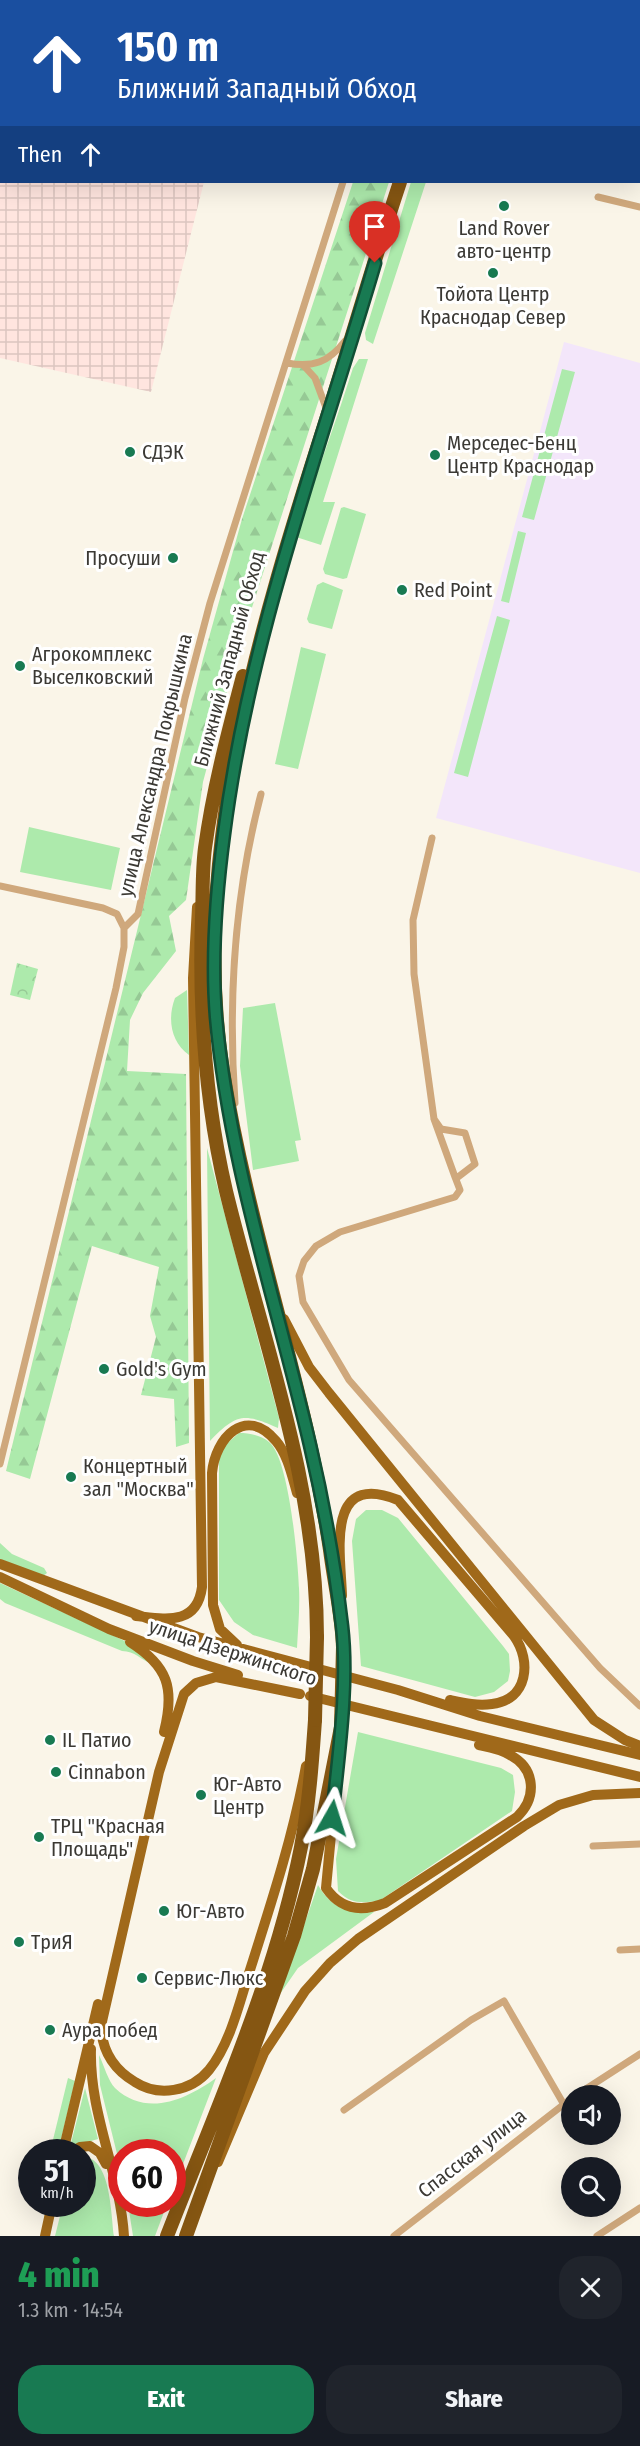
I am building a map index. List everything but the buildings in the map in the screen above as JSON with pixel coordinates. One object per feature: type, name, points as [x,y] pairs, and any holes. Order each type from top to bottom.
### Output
[{"type":"highway","name":"Ближний Западный Обход","points":[[167,2236],[242,2045],[283,1921],[309,1800],[317,1637],[317,1597],[310,1532],[299,1468],[226,1189],[207,1077],[200,959],[204,852],[220,764],[264,598],[394,183]]},
{"type":"highway","name":"Ближний Западный Обход","points":[[186,2236],[294,1936],[313,1869],[340,1743],[343,1647],[343,1630],[311,1448],[238,1157],[216,1014],[215,949],[218,882],[233,775],[255,663],[300,499],[400,183]]},
{"type":"main road","points":[[136,1616],[166,1620],[183,1617],[198,1603],[202,1587],[193,978],[194,934],[204,852]]},
{"type":"main road","points":[[268,1281],[296,1345],[309,1367],[350,1420],[594,1720],[637,1745]]},
{"type":"main road","points":[[253,1653],[234,1644],[223,1634],[213,1605],[212,1473],[215,1452],[228,1433],[248,1426],[276,1440],[288,1463],[310,1532]]},
{"type":"main road","points":[[343,1630],[339,1524],[343,1513],[359,1497],[371,1493],[387,1495],[404,1505],[514,1636],[520,1644],[525,1664],[520,1688],[508,1698],[491,1704],[473,1705],[398,1690]]},
{"type":"main road","name":"улица Дзержинского","points":[[0,1564],[136,1616],[253,1653],[398,1690],[480,1716],[640,1755]]},
{"type":"main road","name":"улица Дзержинского","points":[[0,1577],[109,1629],[193,1661],[300,1694],[640,1777]]},
{"type":"main road","points":[[66,2139],[170,1706],[168,1684],[161,1669],[139,1648],[109,1629]]},
{"type":"main road","points":[[300,1694],[216,1677],[192,1685],[181,1701],[158,1778],[101,2026],[104,2049],[114,2065],[141,2086],[165,2091],[189,2086],[210,2069],[217,2057],[234,2018],[287,1856],[314,1725]]},
{"type":"main road","points":[[340,1743],[326,1888],[334,1898],[348,1907],[364,1909],[385,1903],[517,1817],[528,1804],[532,1792],[530,1779],[522,1764],[512,1755],[364,1710]]},
{"type":"main road","points":[[201,2198],[226,2146],[264,2053],[305,1991],[330,1962],[387,1919],[524,1826],[559,1805],[593,1795],[640,1793]]},
{"type":"main road","points":[[97,2010],[91,2073],[94,2101],[108,2154]]},
{"type":"main road","points":[[96,2150],[108,2168]]},
{"type":"main road","points":[[45,2236],[49,2217]]},
{"type":"main road","points":[[121,2217],[124,2236]]},
{"type":"street","name":"улица Александра Покрышкина","points":[[0,1464],[116,988],[124,947],[124,928],[138,914],[185,698],[210,603],[343,183]]},
{"type":"street","points":[[598,197],[640,207]]},
{"type":"street","points":[[287,363],[304,366],[321,363],[337,351],[345,341]]},
{"type":"street","points":[[304,366],[319,386],[325,405]]},
{"type":"street","points":[[238,1157],[232,1016],[236,958],[252,832],[261,794]]},
{"type":"street","points":[[432,838],[417,900],[412,942],[415,991],[434,1119],[460,1190],[455,1197],[340,1232],[316,1246],[304,1261],[299,1276],[303,1302],[349,1380],[593,1661],[640,1706]]},
{"type":"street","points":[[0,886],[103,909],[117,914],[124,928]]},
{"type":"street","points":[[434,1119],[446,1131],[461,1131],[467,1136],[475,1164],[455,1177]]},
{"type":"street","points":[[593,1846],[640,1844]]},
{"type":"street","points":[[620,1950],[640,1950]]},
{"type":"street","points":[[344,2110],[471,2020],[504,2001],[561,2100]]},
{"type":"street","name":"Спасская улица","points":[[592,2085],[640,2054]]},
{"type":"street","name":"Спасская улица","points":[[394,2236],[561,2105]]},
{"type":"street","points":[[597,2236],[640,2208]]},
{"type":"shaded area","points":[[0,183],[204,183],[151,392],[0,358]]},
{"type":"shaded area","points":[[564,342],[640,363],[640,873],[436,818]]},
{"type":"green space","points":[[353,183],[389,183],[238,651],[203,782],[186,900],[169,916],[176,951],[143,993],[130,1020],[127,1071],[186,1074],[189,1443],[176,1447],[174,1399],[141,1395],[156,1337],[150,1316],[159,1267],[92,1246],[30,1479],[6,1471],[203,659],[242,519]]},
{"type":"green space","points":[[411,183],[426,183],[373,344],[366,340],[365,333]]},
{"type":"green space","points":[[359,359],[368,359],[323,502],[335,502],[321,545],[296,537],[353,368]]},
{"type":"green space","points":[[562,369],[575,372],[534,520],[522,517]]},
{"type":"green space","points":[[341,508],[366,514],[347,578],[343,579],[325,574],[323,569]]},
{"type":"green space","points":[[518,531],[526,533],[509,603],[501,601]]},
{"type":"green space","points":[[323,582],[343,590],[332,629],[309,623],[307,619],[317,585]]},
{"type":"green space","points":[[497,616],[510,620],[468,777],[454,773]]},
{"type":"green space","points":[[301,647],[326,654],[298,769],[275,764]]},
{"type":"green space","points":[[29,827],[120,848],[111,890],[20,872]]},
{"type":"green space","points":[[17,963],[38,969],[30,1000],[10,995]]},
{"type":"green space","points":[[187,990],[189,1055],[178,1044],[171,1022],[175,998]]},
{"type":"green space","points":[[275,1003],[301,1140],[295,1141],[299,1161],[253,1170],[240,1066],[243,1008]]},
{"type":"green space","points":[[207,1148],[279,1418],[278,1428],[257,1420],[241,1418],[227,1425],[210,1441]]},
{"type":"green space","points":[[239,1433],[255,1435],[269,1442],[276,1451],[282,1467],[297,1556],[299,1618],[297,1648],[253,1635],[234,1622],[219,1600],[219,1457],[224,1446]]},
{"type":"green space","points":[[366,1510],[382,1510],[398,1518],[509,1654],[508,1681],[494,1692],[475,1697],[361,1666],[352,1541],[356,1519]]},
{"type":"green space","points":[[0,1543],[12,1554],[44,1568],[47,1573],[43,1576],[0,1559]]},
{"type":"green space","points":[[0,1583],[129,1643],[152,1664],[131,1652],[122,1651],[5,1603],[0,1599]]},
{"type":"green space","points":[[358,1732],[501,1768],[513,1775],[515,1792],[512,1811],[379,1901],[362,1902],[347,1898],[338,1891],[336,1859]]},
{"type":"green space","points":[[318,1885],[329,1899],[342,1908],[356,1912],[374,1912],[298,1968],[280,1994]]},
{"type":"green space","points":[[99,2055],[115,2088],[127,2097],[140,2102],[153,2104],[180,2098],[216,2078],[186,2156],[186,2139],[113,2139],[100,2085]]},
{"type":"green space","points":[[68,2078],[75,2081],[61,2139],[53,2139]]},
{"type":"green space","points":[[85,2088],[98,2139],[72,2139]]},
{"type":"green space","points":[[96,2163],[108,2188],[108,2217],[112,2217],[114,2236],[55,2236],[60,2217],[96,2217]]},
{"type":"green space","points":[[130,2217],[162,2217],[155,2236],[133,2236]]},
{"type":"place","name":"Land Rover авто-центр","points":[[504,206]]},
{"type":"place","name":"Тойота Центр Краснодар Север","points":[[493,273]]},
{"type":"place","name":"СДЭК","points":[[130,452]]},
{"type":"place","name":"Мерседес-Бенц Центр Краснодар","points":[[435,455]]},
{"type":"place","name":"Просуши","points":[[173,558]]},
{"type":"place","name":"Red Point","points":[[402,590]]},
{"type":"place","name":"Агрокомплекс Выселковский","points":[[20,666]]},
{"type":"place","name":"Gold's Gym","points":[[104,1369]]},
{"type":"place","name":"Концертный зал \"Москва\"","points":[[71,1477]]},
{"type":"place","name":"IL Патио","points":[[50,1740]]},
{"type":"place","name":"Cinnabon","points":[[56,1772]]},
{"type":"place","name":"Юг-Авто Центр","points":[[201,1795]]},
{"type":"place","name":"ТРЦ \"Красная Площадь\"","points":[[39,1837]]},
{"type":"place","name":"Юг-Авто","points":[[164,1911]]},
{"type":"place","name":"ТриЯ","points":[[19,1942]]},
{"type":"place","name":"Сервис-Люкс","points":[[142,1978]]},
{"type":"place","name":"Аура побед","points":[[50,2030]]},
{"type":"route","points":[[332,1818],[341,1727],[343,1630],[311,1448],[238,1157],[216,1014],[215,949],[218,882],[227,810],[255,663],[300,499],[375,263]]}]
